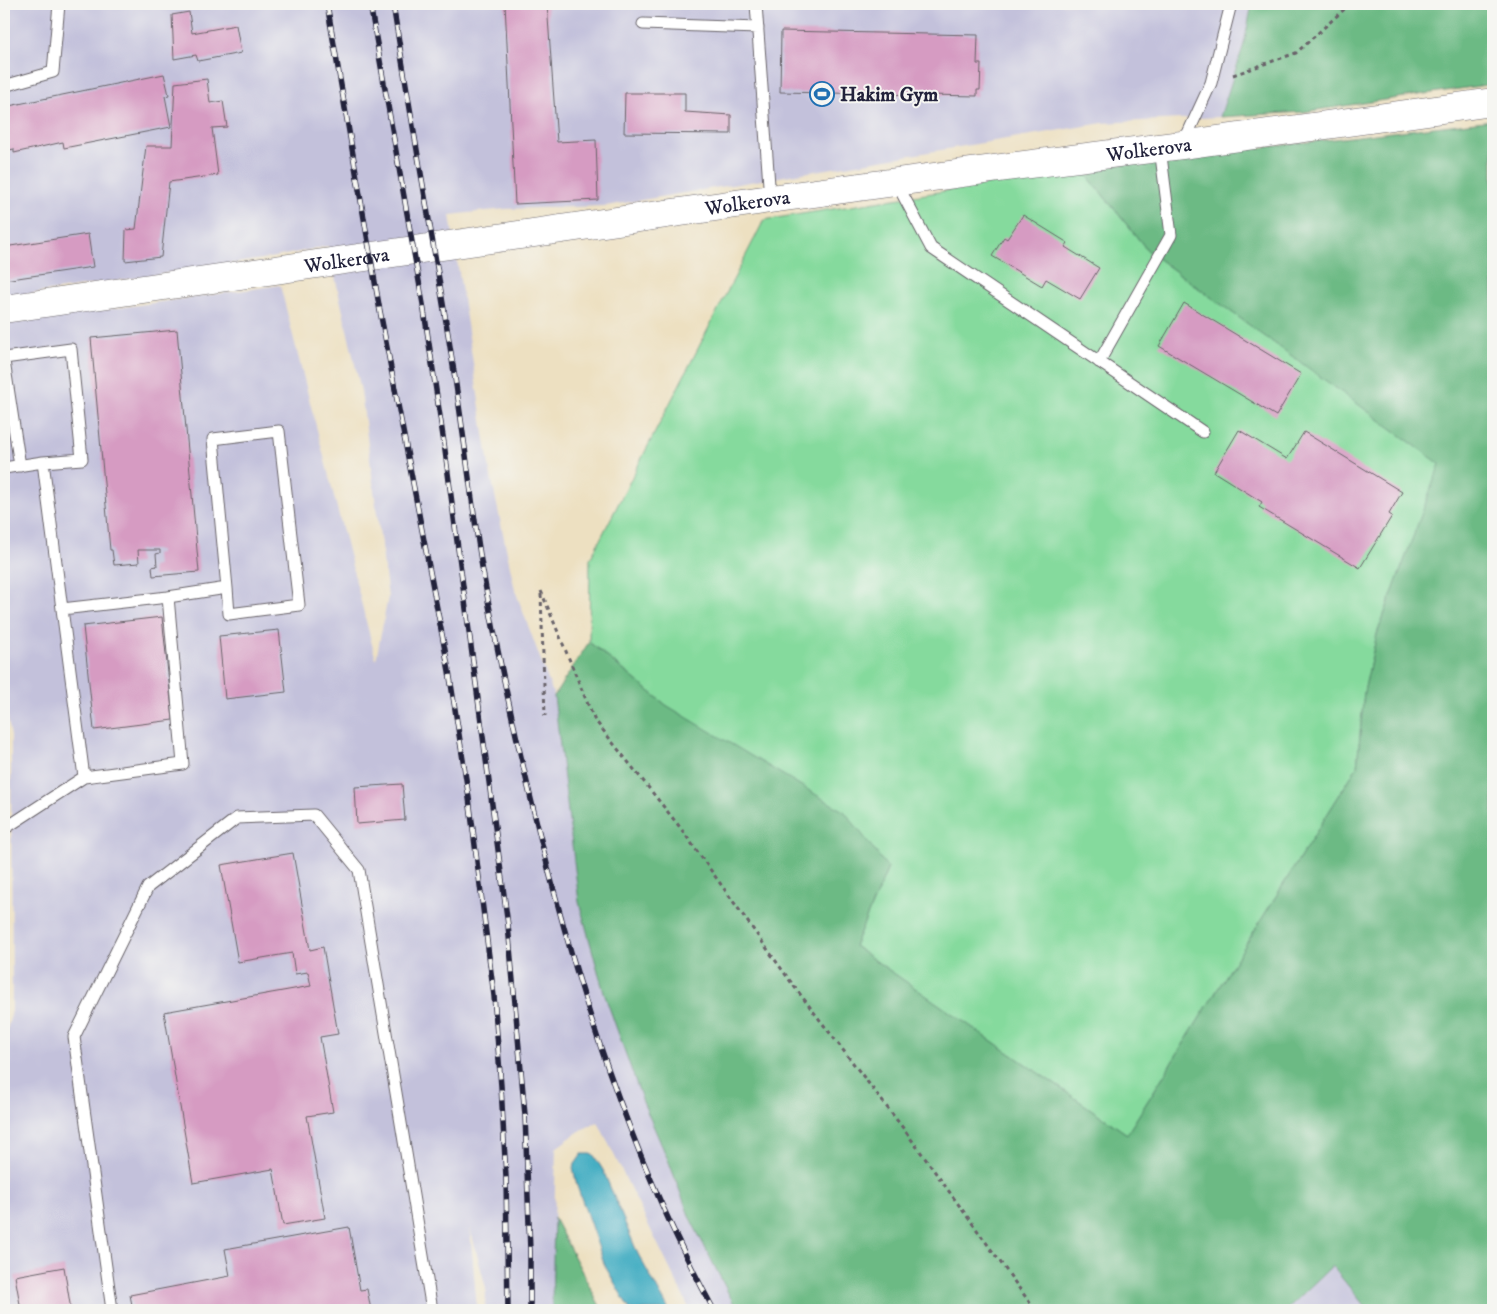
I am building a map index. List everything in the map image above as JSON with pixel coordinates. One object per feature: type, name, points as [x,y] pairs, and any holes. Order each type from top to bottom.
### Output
[{"type":"main road","name":"Wolkerova","points":[[4,310],[770,199],[1171,147],[1493,102]]},
{"type":"lane","points":[[4,86],[53,72],[58,4]]},
{"type":"lane","points":[[756,4],[770,199]]},
{"type":"lane","points":[[1099,362],[1171,234],[1171,147],[1211,83],[1231,4]]},
{"type":"lane","points":[[643,24],[758,28]]},
{"type":"lane","points":[[896,182],[931,248],[1203,432]]},
{"type":"lane","points":[[4,468],[82,459],[71,349],[4,359],[20,466]]},
{"type":"lane","points":[[279,431],[299,605],[229,614],[227,588],[214,439],[279,431]]},
{"type":"lane","points":[[43,462],[84,777]]},
{"type":"lane","points":[[62,609],[227,588]]},
{"type":"lane","points":[[4,829],[84,777],[183,764],[168,597]]},
{"type":"lane","points":[[112,1310],[74,1037],[148,887],[237,818],[314,815],[360,870],[432,1310]]},
{"type":"path","points":[[1211,83],[1296,53],[1350,4]]},
{"type":"path","points":[[545,716],[541,591],[594,719],[679,826],[793,985],[906,1132],[1035,1310]]},
{"type":"shaded area","points":[[4,4],[1252,4],[1244,44],[1220,117],[1103,123],[606,206],[506,209],[450,215],[490,472],[515,590],[554,696],[579,902],[604,993],[690,1218],[737,1310],[690,1310],[598,1122],[581,1130],[556,1148],[552,1310],[485,1310],[486,1288],[470,1228],[477,1310],[4,1310],[4,1040],[12,1011],[11,736],[4,699],[4,324],[280,285],[376,660],[388,597],[361,391],[328,246],[275,257],[4,298]]},
{"type":"shaded area","points":[[1332,1265],[1368,1310],[1286,1310]]},
{"type":"green space","points":[[1252,4],[1493,4],[1493,84],[1303,112],[1220,117],[1244,44]]},
{"type":"green space","points":[[1493,120],[1493,1310],[1368,1310],[1332,1266],[1286,1310],[737,1310],[690,1218],[669,1162],[643,1102],[604,993],[579,902],[554,696],[589,642],[666,705],[845,812],[888,868],[854,946],[1127,1134],[1357,767],[1364,692],[1377,634],[1440,464],[1149,252],[1082,169]]},
{"type":"green space","points":[[1082,169],[1149,252],[1441,464],[1377,634],[1364,692],[1357,767],[1127,1134],[854,946],[888,868],[666,705],[589,642],[590,559],[764,220]]},
{"type":"green space","points":[[554,1218],[602,1310],[552,1310]]},
{"type":"water","points":[[582,1154],[593,1154],[603,1170],[638,1254],[669,1310],[630,1310],[605,1266],[577,1186],[573,1167]]},
{"type":"building","points":[[505,4],[547,4],[557,142],[596,140],[598,200],[515,204]]},
{"type":"building","points":[[189,12],[192,33],[236,25],[241,53],[198,61],[196,55],[174,59],[172,15]]},
{"type":"building","points":[[781,31],[978,35],[977,64],[981,64],[980,90],[977,90],[977,96],[780,92]]},
{"type":"building","points":[[164,74],[169,95],[165,96],[171,127],[64,148],[63,142],[14,153],[14,149],[4,151],[4,107]]},
{"type":"building","points":[[207,79],[210,103],[223,101],[227,127],[212,128],[218,175],[169,182],[161,257],[125,261],[126,230],[136,229],[146,146],[172,146],[175,83]]},
{"type":"building","points":[[625,93],[685,93],[685,112],[731,115],[731,134],[624,133]]},
{"type":"building","points":[[1023,215],[1068,243],[1065,247],[1099,268],[1080,299],[1046,279],[1042,286],[992,256],[1004,237],[1007,239]]},
{"type":"building","points":[[88,234],[93,267],[4,280],[4,247]]},
{"type":"building","points":[[1184,303],[1301,374],[1276,416],[1159,346]]},
{"type":"building","points":[[177,330],[199,572],[153,576],[152,567],[157,566],[156,554],[160,553],[160,550],[138,550],[139,563],[114,565],[112,550],[110,550],[91,338]]},
{"type":"building","points":[[1239,430],[1287,459],[1304,432],[1402,492],[1389,514],[1392,516],[1360,568],[1259,507],[1262,502],[1214,472]]},
{"type":"building","points":[[162,617],[173,720],[94,730],[83,626]]},
{"type":"building","points":[[279,630],[286,692],[225,699],[219,636]]},
{"type":"building","points":[[402,784],[405,820],[357,824],[355,787]]},
{"type":"building","points":[[293,853],[310,950],[323,947],[338,1034],[320,1037],[333,1112],[307,1116],[325,1218],[283,1225],[273,1169],[193,1183],[164,1012],[311,986],[308,972],[295,974],[292,953],[238,962],[221,865]]},
{"type":"building","points":[[349,1227],[360,1290],[367,1289],[371,1310],[133,1310],[130,1295],[230,1276],[225,1249]]},
{"type":"building","points":[[64,1267],[71,1310],[21,1310],[15,1276]]},
{"type":"railway","points":[[327,4],[380,311],[449,671],[469,798],[494,996],[501,1086],[506,1177],[508,1310]]},
{"type":"railway","points":[[370,4],[423,304],[444,443],[508,925],[525,1115],[530,1251],[530,1310]]},
{"type":"railway","points":[[393,4],[454,372],[481,561],[506,691],[536,820],[569,946],[609,1071],[657,1193],[684,1252],[714,1310]]},
{"type":"place","name":"Hakim Gym","points":[[822,94]]}]
